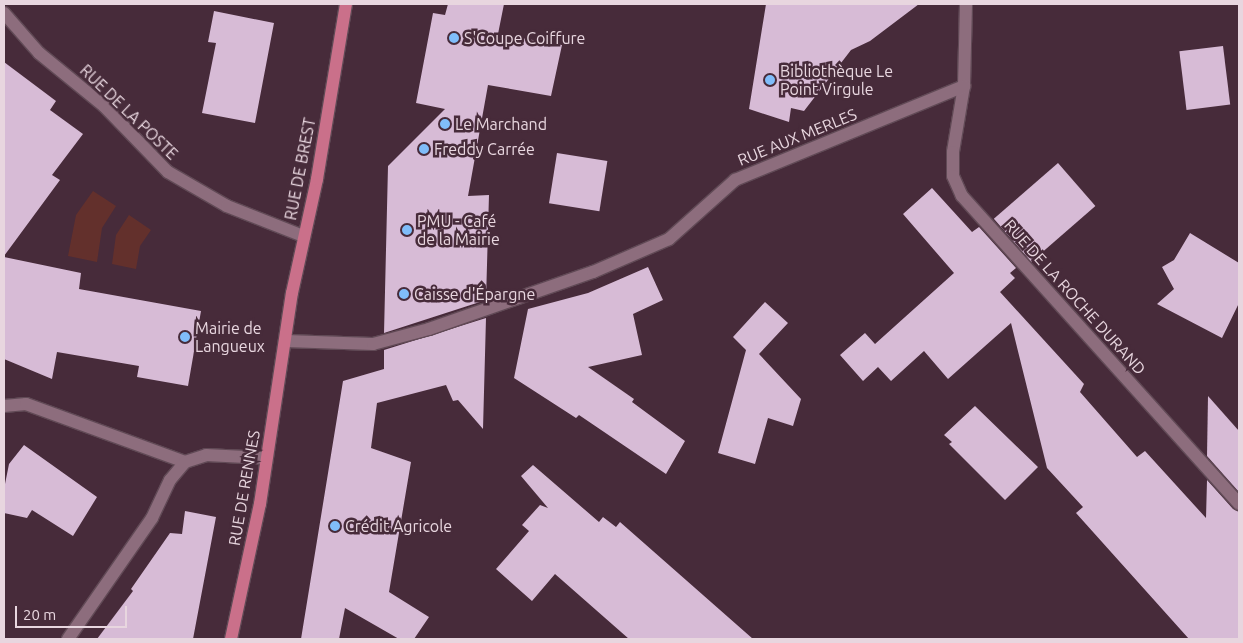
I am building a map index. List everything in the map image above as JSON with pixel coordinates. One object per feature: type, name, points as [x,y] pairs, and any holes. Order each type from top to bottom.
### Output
[{"type":"main road","name":"RUE DE BREST","points":[[286,341],[303,236],[318,179],[346,4]]},
{"type":"main road","name":"RUE DE RENNES","points":[[231,639],[260,504],[265,458],[286,341]]},
{"type":"street","name":"RUE DE LA ROCHE DURAND","points":[[966,4],[964,86],[953,152],[953,176],[962,196],[1239,504]]},
{"type":"street","name":"RUE DE LA POSTE","points":[[4,13],[39,53],[110,112],[168,172],[227,206],[303,236]]},
{"type":"street","name":"RUE AUX MERLES","points":[[286,341],[373,344],[429,329],[593,272],[669,239],[735,180],[964,86]]},
{"type":"street","points":[[4,406],[26,404],[185,462]]},
{"type":"street","points":[[68,639],[152,518],[170,480],[185,462],[206,455],[265,458]]},
{"type":"shaded area","points":[[93,191],[116,206],[102,228],[97,262],[68,256],[76,215]]},
{"type":"shaded area","points":[[129,215],[151,230],[140,246],[136,269],[112,264],[116,235]]},
{"type":"building","points":[[448,4],[504,4],[498,34],[562,45],[551,96],[488,85],[468,196],[489,195],[486,300],[384,333],[388,166],[445,109],[416,103],[433,13],[445,15]]},
{"type":"building","name":"Bibliothèque Le Point Virgule","points":[[766,4],[919,4],[870,41],[851,50],[804,111],[791,108],[789,122],[749,109]]},
{"type":"building","points":[[214,11],[274,23],[255,123],[202,113],[216,43],[208,42]]},
{"type":"building","points":[[1223,46],[1230,105],[1187,110],[1179,51]]},
{"type":"building","points":[[4,62],[56,101],[50,110],[83,134],[52,175],[60,180],[4,256]]},
{"type":"building","points":[[557,153],[607,161],[599,211],[549,203]]},
{"type":"building","points":[[1058,163],[1095,206],[1031,262],[994,219]]},
{"type":"building","points":[[932,188],[972,232],[979,227],[1016,268],[1010,273],[1015,278],[1000,292],[1084,384],[1080,392],[1137,457],[1145,451],[1206,518],[1207,480],[1233,509],[1239,512],[1239,639],[1189,639],[1076,513],[1083,507],[1047,468],[1011,323],[948,379],[924,351],[891,381],[878,367],[863,381],[840,355],[865,333],[875,344],[954,273],[903,214]]},
{"type":"building","points":[[1190,233],[1239,263],[1239,303],[1222,338],[1157,304],[1174,289],[1162,267],[1174,260]]},
{"type":"building","points":[[4,257],[81,273],[79,289],[201,311],[188,386],[137,377],[139,366],[57,352],[52,379],[4,359]]},
{"type":"building","points":[[648,267],[663,300],[633,314],[642,355],[588,367],[634,399],[632,402],[685,441],[666,474],[579,415],[576,418],[514,378],[528,309],[588,293]]},
{"type":"building","points":[[765,302],[788,323],[759,354],[801,399],[793,426],[768,418],[755,464],[718,453],[746,350],[733,337]]},
{"type":"building","points":[[486,318],[483,429],[458,400],[453,401],[446,385],[377,403],[371,448],[411,462],[389,592],[429,617],[414,639],[399,639],[345,608],[339,639],[301,639],[343,381],[384,369],[384,350]]},
{"type":"building","points":[[1208,396],[1239,431],[1239,492],[1207,456]]},
{"type":"building","points":[[975,406],[1038,467],[1005,500],[949,444],[952,442],[944,435]]},
{"type":"building","points":[[24,445],[97,497],[73,536],[32,510],[27,518],[4,513],[4,489],[9,464]]},
{"type":"building","points":[[533,465],[599,522],[603,517],[616,527],[620,522],[753,639],[629,639],[555,574],[532,601],[496,569],[529,531],[522,525],[540,505],[548,508],[521,476]]},
{"type":"building","points":[[185,511],[216,517],[193,639],[97,639],[133,591],[131,589],[170,533],[182,534]]},
{"type":"place","name":"S'Coupe Coiffure","points":[[454,38]]},
{"type":"place","name":"Bibliothèque Le Point Virgule","points":[[770,80]]},
{"type":"place","name":"Le Marchand","points":[[445,124]]},
{"type":"place","name":"Freddy Carrée","points":[[424,149]]},
{"type":"place","name":"PMU - Café de la Mairie","points":[[407,230]]},
{"type":"place","name":"Caisse d'Épargne","points":[[404,294]]},
{"type":"place","name":"Mairie de Langueux","points":[[185,337]]},
{"type":"place","name":"Crédit Agricole","points":[[335,526]]}]
